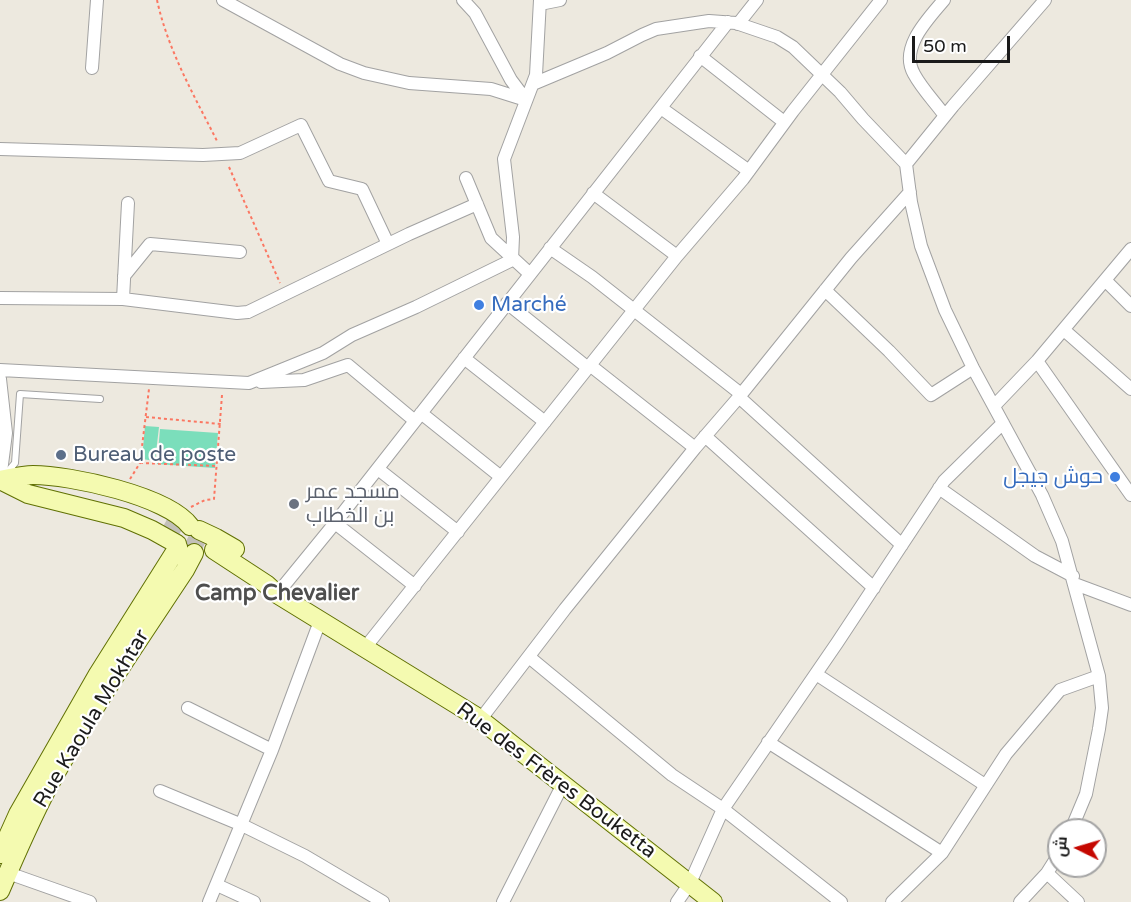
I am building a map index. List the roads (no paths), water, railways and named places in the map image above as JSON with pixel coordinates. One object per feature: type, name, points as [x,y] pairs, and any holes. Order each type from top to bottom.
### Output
[{"type":"main road","points":[[0,480],[31,475],[47,476],[85,481],[122,491],[202,534],[203,544],[192,549]]},
{"type":"main road","points":[[0,480],[97,496],[183,523],[216,538],[271,572],[277,594]]},
{"type":"main road","name":"Rue des Frères Bouketta","points":[[0,480],[34,495],[124,518],[266,584],[277,594],[480,720],[713,902]]},
{"type":"main road","name":"Rue Kaoula Mokhtar","points":[[0,854],[18,814],[98,674],[192,549]]},
{"type":"main road","name":"Rue Kaoula Mokhtar","points":[[0,891],[56,774],[110,684],[185,570],[192,549]]},
{"type":"street","points":[[92,68],[97,0]]},
{"type":"street","points":[[223,0],[355,70],[420,85],[491,89],[526,100]]},
{"type":"street","points":[[463,0],[475,13],[511,80],[526,100]]},
{"type":"street","points":[[513,260],[513,237],[504,159],[536,75],[540,2],[560,0]]},
{"type":"street","points":[[277,594],[378,469],[700,57],[758,0]]},
{"type":"street","points":[[364,649],[633,310],[749,171],[784,122],[881,0]]},
{"type":"street","points":[[944,0],[914,40],[910,55],[911,69],[915,76],[945,116]]},
{"type":"street","points":[[906,164],[1045,0]]},
{"type":"street","points":[[533,84],[607,53],[648,32],[694,23],[733,23],[785,41],[822,74],[906,164],[921,246],[945,310],[973,368],[1042,495],[1062,541],[1099,676],[1102,708],[1100,729],[1086,794],[1076,818]]},
{"type":"street","points":[[700,57],[784,122]]},
{"type":"street","points":[[661,108],[749,171]]},
{"type":"street","points":[[0,149],[240,153],[301,125],[329,181],[362,189],[388,244]]},
{"type":"street","points":[[466,178],[491,238],[530,274]]},
{"type":"street","points":[[480,720],[695,448],[874,230],[910,192]]},
{"type":"street","points":[[593,193],[677,256]]},
{"type":"street","points":[[123,299],[128,203]]},
{"type":"street","points":[[0,298],[123,299],[237,313],[252,310],[477,204]]},
{"type":"street","points":[[124,276],[150,244],[240,252]]},
{"type":"street","points":[[550,249],[592,277],[740,396],[902,545]]},
{"type":"street","points":[[994,406],[1037,361],[1131,249]]},
{"type":"street","points":[[249,383],[323,353],[352,335],[513,260]]},
{"type":"street","points":[[1106,280],[1131,306]]},
{"type":"street","points":[[825,290],[890,351],[931,395],[973,368]]},
{"type":"street","points":[[507,303],[695,448]]},
{"type":"street","points":[[1064,330],[1131,389]]},
{"type":"street","points":[[464,358],[545,422]]},
{"type":"street","points":[[1037,361],[1131,495]]},
{"type":"street","points":[[0,370],[249,383],[304,380],[348,365],[501,477]]},
{"type":"street","points":[[0,379],[6,432],[0,480]]},
{"type":"street","points":[[677,902],[690,883],[723,809],[874,588],[939,488],[1003,423]]},
{"type":"street","points":[[705,436],[874,588]]},
{"type":"street","points":[[378,469],[458,532]]},
{"type":"street","points":[[939,488],[1035,556],[1074,580],[1131,605]]},
{"type":"street","points":[[335,523],[415,586]]},
{"type":"street","points":[[209,902],[272,750],[320,621]]},
{"type":"street","points":[[529,657],[672,775],[723,809],[841,902]]},
{"type":"street","points":[[816,674],[985,785]]},
{"type":"street","points":[[892,902],[942,853],[1006,754],[1060,690],[1099,676]]},
{"type":"street","points":[[189,708],[272,750]]},
{"type":"street","points":[[768,742],[942,853]]},
{"type":"street","points":[[503,902],[562,786]]},
{"type":"street","points":[[160,791],[242,825],[305,856],[383,902]]},
{"type":"street","points":[[8,873],[90,902]]},
{"type":"street","points":[[1020,902],[1047,873]]},
{"type":"street","points":[[1052,878],[1078,902]]},
{"type":"street","points":[[217,885],[254,902]]},
{"type":"lane","points":[[0,480],[15,463],[20,394],[100,399]]},
{"type":"tunnel","points":[[165,523],[214,550]]},
{"type":"place","name":"Marché","points":[[479,305]]},
{"type":"place","name":"Bureau de poste","points":[[61,455]]},
{"type":"place","name":"حوش جيجل","points":[[1115,477]]},
{"type":"place","name":"مسجد عمر بن الخطاب","points":[[294,504]]},
{"type":"district","name":"Camp Chevalier","points":[[277,594]]}]
